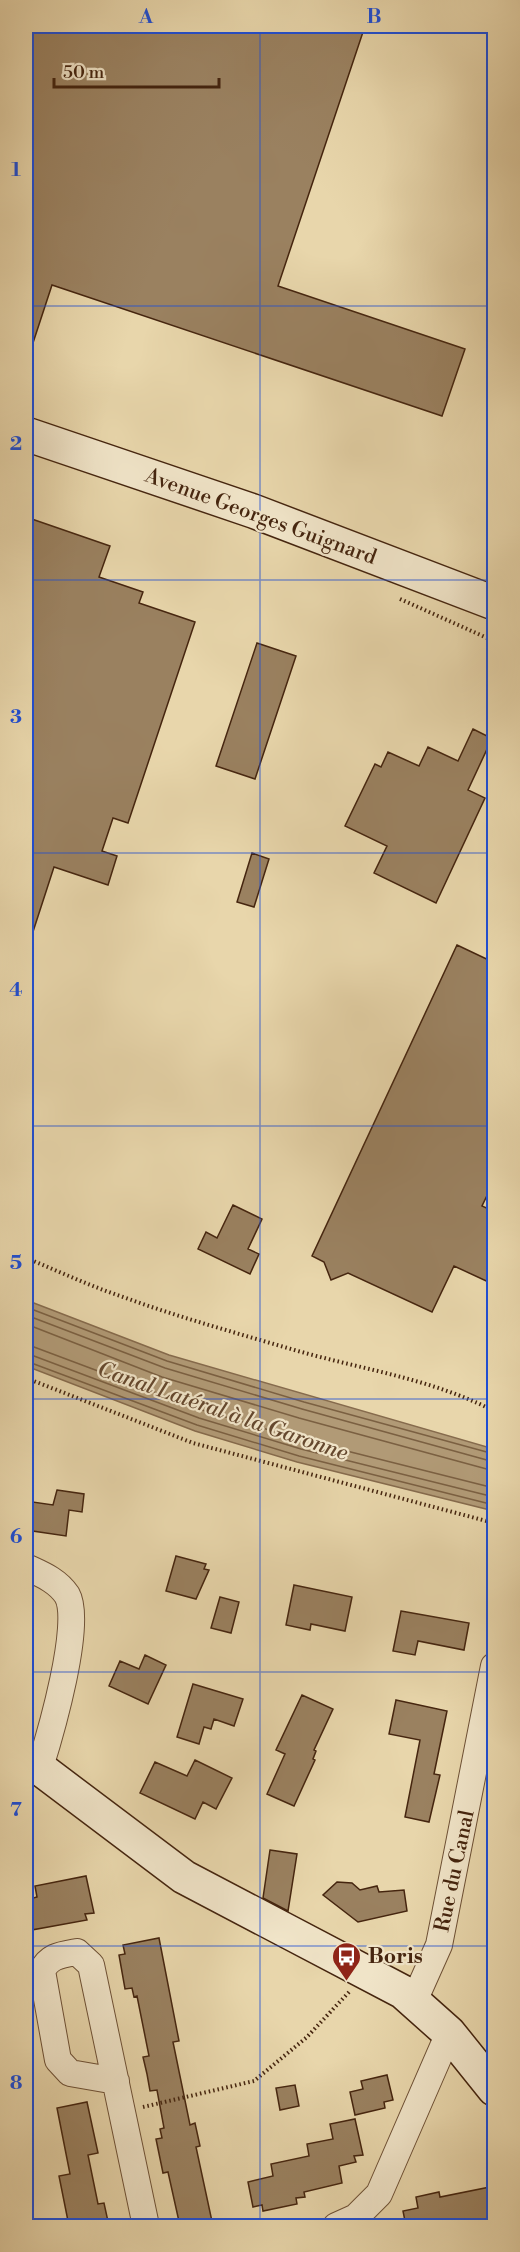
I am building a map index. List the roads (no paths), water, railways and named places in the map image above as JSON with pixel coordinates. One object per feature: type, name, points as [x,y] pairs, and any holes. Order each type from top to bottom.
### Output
[{"type":"street","name":"Avenue Georges Guignard","points":[[26,434],[253,511],[495,603]]},
{"type":"street","points":[[26,1567],[50,1577],[68,1596],[71,1633],[58,1707],[33,1763],[184,1877],[361,1970],[414,2001],[448,2032],[495,2089]]},
{"type":"street","name":"Rue du Canal","points":[[414,2001],[439,1945],[490,1720],[495,1666]]},
{"type":"street","points":[[116,2081],[70,2073],[58,2060],[42,1971],[46,1963],[54,1957],[76,1952],[91,1965],[116,2081],[146,2226]]},
{"type":"street","points":[[351,2223],[379,2194],[448,2032]]},
{"type":"water","name":"Canal Latéral à la Garonne","points":[[26,1300],[169,1355],[494,1449],[494,1511],[297,1462],[195,1431],[26,1366]]},
{"type":"place","name":"Boris","points":[[347,1982]]}]
